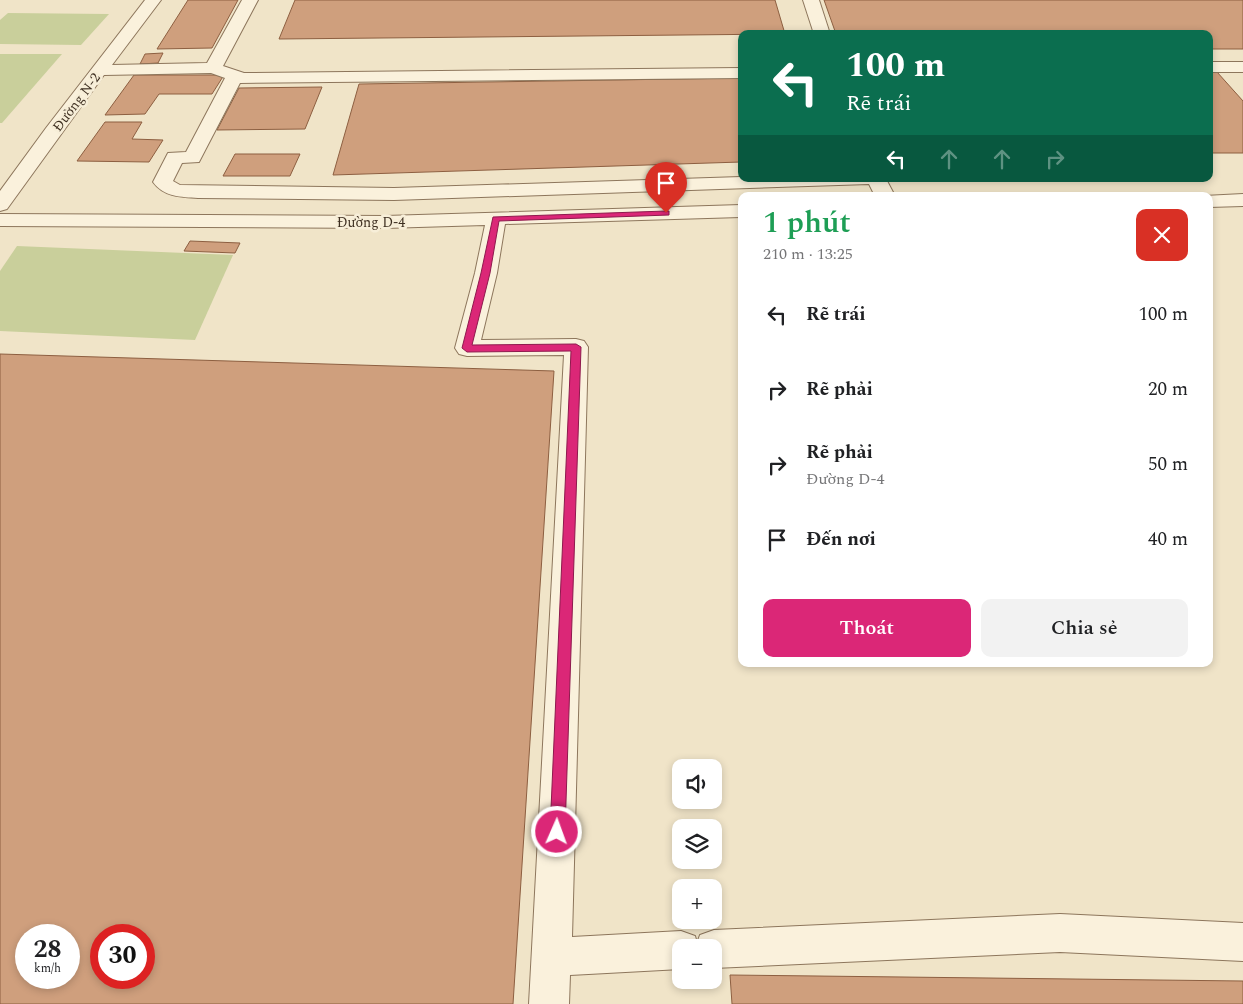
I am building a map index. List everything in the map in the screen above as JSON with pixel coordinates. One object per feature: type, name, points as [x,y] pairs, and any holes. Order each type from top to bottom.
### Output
[{"type":"street","name":"Đường N-2","points":[[0,205],[8,183],[153,0]]},
{"type":"street","points":[[213,68],[250,0]]},
{"type":"street","points":[[811,0],[821,30]]},
{"type":"street","points":[[1213,67],[1243,67]]},
{"type":"street","points":[[99,70],[213,68],[242,78],[738,73]]},
{"type":"street","points":[[235,76],[192,158],[175,157],[164,182],[168,188],[178,191],[394,194],[770,182]]},
{"type":"street","points":[[1213,201],[1243,200]]},
{"type":"street","name":"Đường D-4","points":[[0,220],[385,222],[738,210]]},
{"type":"street","points":[[496,219],[486,273],[467,348],[576,347],[549,1004]]},
{"type":"street","points":[[722,949],[1060,934],[1243,942]]},
{"type":"street","points":[[552,957],[672,950]]},
{"type":"green space","points":[[8,13],[109,14],[81,45],[0,44],[0,20]]},
{"type":"green space","points":[[0,54],[62,54],[2,123],[0,123]]},
{"type":"green space","points":[[17,246],[233,255],[195,340],[0,331],[0,271]]},
{"type":"building","points":[[188,0],[238,0],[212,48],[157,49]]},
{"type":"building","points":[[295,0],[775,0],[784,30],[738,30],[738,34],[279,39]]},
{"type":"building","points":[[824,0],[1243,0],[1243,49],[1213,49],[1213,30],[835,30]]},
{"type":"building","points":[[163,53],[158,63],[140,64],[145,54]]},
{"type":"building","points":[[1213,72],[1217,72],[1243,101],[1243,153],[1213,153]]},
{"type":"building","points":[[134,75],[224,75],[212,94],[159,94],[145,114],[105,115]]},
{"type":"building","points":[[738,78],[738,162],[333,175],[359,84]]},
{"type":"building","points":[[322,87],[305,129],[217,130],[239,88]]},
{"type":"building","points":[[105,122],[142,122],[132,139],[163,140],[149,162],[77,161]]},
{"type":"building","points":[[235,154],[300,154],[290,176],[223,176]]},
{"type":"building","points":[[190,241],[240,243],[235,253],[184,251]]},
{"type":"building","points":[[0,354],[554,371],[513,1004],[0,1004]]},
{"type":"building","points":[[730,975],[1243,981],[1243,1004],[732,1004]]},
{"type":"route","points":[[557,832],[576,347],[467,348],[486,273],[496,219],[666,213]]}]
